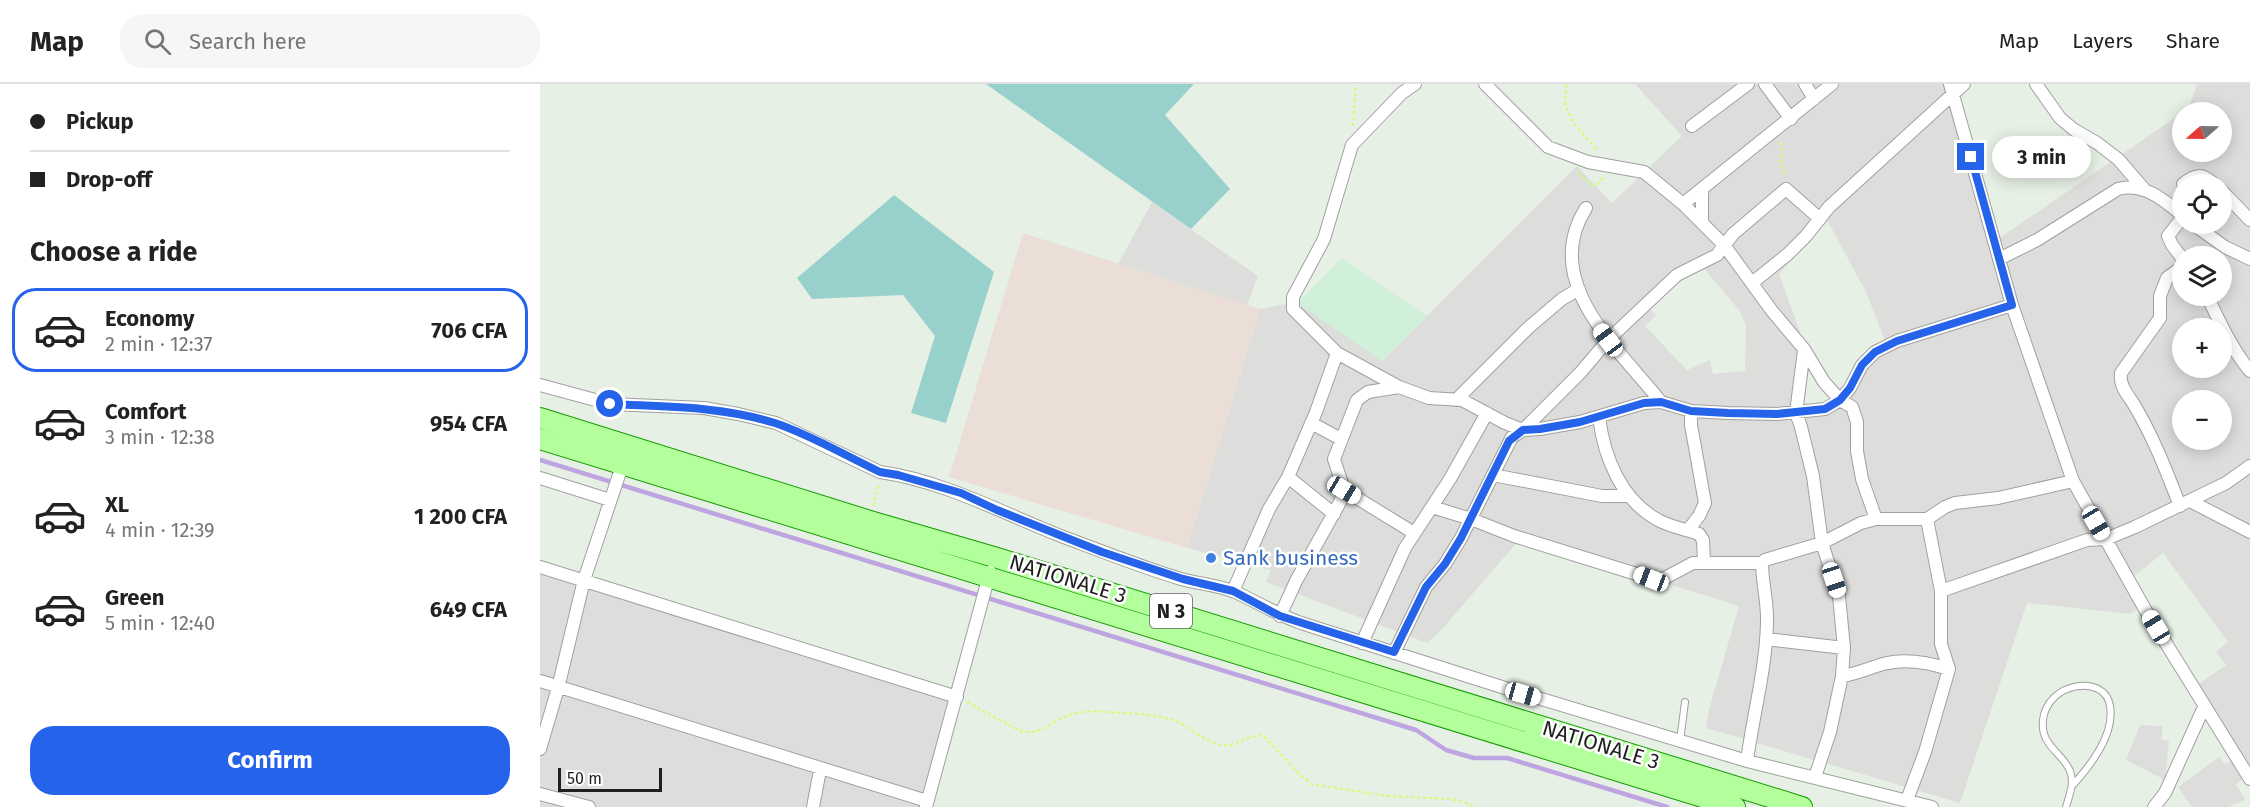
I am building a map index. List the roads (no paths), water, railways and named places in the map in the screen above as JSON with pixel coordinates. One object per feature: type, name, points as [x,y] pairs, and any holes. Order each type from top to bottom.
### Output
[{"type":"main road","name":"NATIONALE 3","points":[[540,418],[870,521],[994,556],[1802,807]]},
{"type":"main road","name":"NATIONALE 3","points":[[540,439],[1735,807]]},
{"type":"street","points":[[1415,84],[1402,93],[1352,145],[1324,239],[1293,297],[1292,305],[1293,309],[1337,353],[1399,387],[1429,398],[1456,400],[1475,406],[1523,430],[1540,429],[1599,417],[1644,403],[1661,402],[1691,411],[1796,413],[1825,409],[1840,400],[1850,388],[1862,365],[1875,352],[1897,341],[2012,305]]},
{"type":"street","points":[[1485,84],[1548,147],[1588,162],[1644,172],[1683,204],[1724,245],[1772,311],[1804,349],[1824,382],[1840,400],[1852,407],[1855,415],[1857,451],[1862,479],[1876,519]]},
{"type":"street","points":[[1692,126],[1749,84]]},
{"type":"street","points":[[1765,84],[1791,118]]},
{"type":"street","points":[[1805,84],[1814,99]]},
{"type":"street","points":[[1683,204],[1832,84]]},
{"type":"street","points":[[1752,283],[1788,254],[1829,207],[1952,89],[1964,84]]},
{"type":"street","points":[[2036,84],[2060,118],[2118,159],[2145,190]]},
{"type":"street","points":[[1952,89],[2012,305],[2073,481],[2204,707],[2247,774]]},
{"type":"street","points":[[1999,259],[2037,240],[2118,189],[2129,186],[2145,190],[2172,207]]},
{"type":"street","points":[[1394,652],[1426,587],[1445,564],[1471,519],[1509,441],[1581,372],[1608,340],[1677,275],[1717,255],[1734,234],[1786,189],[1820,219]]},
{"type":"street","points":[[1701,221],[1702,190]]},
{"type":"street","points":[[2165,201],[2172,195]]},
{"type":"street","points":[[2232,201],[2250,220]]},
{"type":"street","points":[[1586,208],[1576,226],[1571,256],[1579,289],[1590,315],[1608,340],[1661,402]]},
{"type":"street","points":[[2172,230],[2168,236],[2173,246]]},
{"type":"street","points":[[2206,234],[2224,247],[2250,259]]},
{"type":"street","points":[[2172,274],[2167,278],[2160,296],[2160,318],[2121,373],[2120,378],[2124,390],[2152,437],[2185,503],[2250,532]]},
{"type":"street","points":[[1456,400],[1528,328],[1562,299],[1579,289]]},
{"type":"street","points":[[2211,306],[2225,335],[2250,371]]},
{"type":"street","points":[[1804,349],[1796,413],[1813,476],[1822,543],[1839,596],[1845,648],[1842,676],[1830,732],[1815,777]]},
{"type":"street","points":[[1233,591],[1269,509],[1288,477],[1337,353]]},
{"type":"street","points":[[540,384],[610,404],[704,408],[776,423],[880,472],[961,493],[1102,552],[1183,579],[1233,591],[1280,616],[1747,761],[1932,807]]},
{"type":"street","points":[[1280,616],[1296,581],[1334,514],[1344,490],[1334,459],[1357,400],[1363,394],[1399,387]]},
{"type":"street","points":[[1688,530],[1699,516],[1705,503],[1691,425],[1691,411]]},
{"type":"street","points":[[1362,643],[1414,533],[1487,413]]},
{"type":"street","points":[[1599,417],[1605,450],[1616,478],[1629,496],[1659,520],[1700,534],[1704,562]]},
{"type":"street","points":[[1311,423],[1341,439]]},
{"type":"street","points":[[540,748],[558,688],[584,580],[629,446]]},
{"type":"street","points":[[1941,591],[2087,540],[2106,539],[2226,483],[2250,466]]},
{"type":"street","points":[[1493,475],[1602,496],[1629,496]]},
{"type":"street","points":[[1288,477],[1334,514]]},
{"type":"street","points":[[540,478],[610,500]]},
{"type":"street","points":[[1431,507],[1471,519],[1514,536],[1659,581],[1668,578],[1687,565],[1704,562],[1762,562],[1770,557],[1822,543],[1862,523],[1876,519],[1927,519],[1955,503],[1998,498],[2073,481]]},
{"type":"street","points":[[1344,490],[1414,533]]},
{"type":"street","points":[[1907,800],[1925,752],[1949,669],[1941,644],[1941,591],[1927,519]]},
{"type":"street","points":[[540,681],[927,804],[994,556]]},
{"type":"street","points":[[1747,761],[1768,621],[1762,562]]},
{"type":"street","points":[[540,567],[957,697]]},
{"type":"street","points":[[1766,639],[1845,648]]},
{"type":"street","points":[[1842,676],[1860,673],[1880,665],[1901,662],[1929,663],[1949,669]]},
{"type":"street","points":[[2154,807],[2166,793],[2204,707]]},
{"type":"street","points":[[2247,774],[2250,758]]},
{"type":"street","points":[[813,807],[820,770]]},
{"type":"street","points":[[540,794],[589,807]]},
{"type":"lane","points":[[2066,807],[2072,786],[2070,771],[2044,737],[2042,722],[2046,704],[2059,692],[2073,687],[2086,686],[2099,689],[2107,697],[2110,708],[2109,721],[2102,747],[2086,771],[2072,786]]},
{"type":"lane","points":[[1680,741],[1684,702]]},
{"type":"waterway","points":[[540,460],[1416,730],[1446,750],[1474,758],[1507,758],[1667,807]]},
{"type":"place","name":"Sank business","points":[[1211,558]]}]
